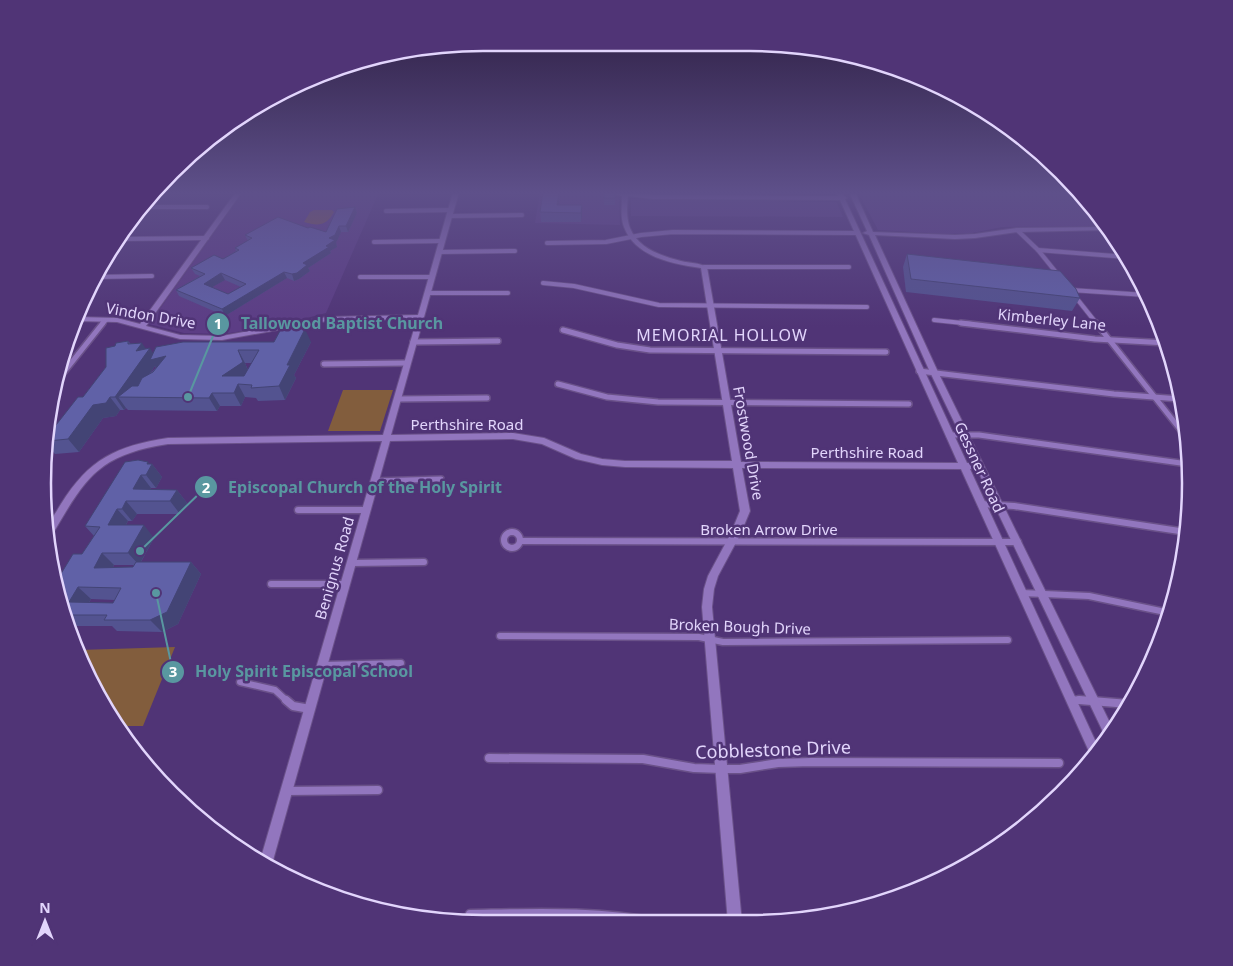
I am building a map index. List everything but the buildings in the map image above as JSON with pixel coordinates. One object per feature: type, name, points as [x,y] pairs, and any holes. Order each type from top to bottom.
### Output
[{"type":"main road","name":"Gessner Road","points":[[881,287],[919,372]]},
{"type":"street","name":"Benignus Road","points":[[268,857],[443,237]]},
{"type":"street","points":[[547,243],[606,242],[631,237]]},
{"type":"street","points":[[631,237],[644,248],[665,258],[704,267],[849,267]]},
{"type":"street","name":"Gessner Road","points":[[859,237],[881,287]]},
{"type":"street","name":"Gessner Road","points":[[872,237],[934,372],[1000,504],[1106,727]]},
{"type":"street","points":[[1024,237],[1038,250],[1064,282]]},
{"type":"street","points":[[126,240],[207,238]]},
{"type":"street","points":[[142,327],[207,238]]},
{"type":"street","points":[[374,242],[442,241]]},
{"type":"street","points":[[1038,250],[1117,256]]},
{"type":"street","points":[[439,252],[515,252]]},
{"type":"street","name":"Frostwood Drive","points":[[704,267],[745,511],[733,541],[709,586],[707,607],[734,915]]},
{"type":"street","points":[[104,276],[152,276]]},
{"type":"street","points":[[360,277],[432,277]]},
{"type":"street","points":[[543,283],[574,286],[659,305],[867,307]]},
{"type":"street","points":[[881,287],[896,288]]},
{"type":"street","points":[[1138,294],[1069,289],[1111,339],[1178,427]]},
{"type":"street","points":[[427,293],[508,293]]},
{"type":"street","name":"Vindon Drive","points":[[83,320],[117,320],[180,336],[222,338],[308,322],[344,318],[420,317]]},
{"type":"street","points":[[66,369],[106,320]]},
{"type":"street","name":"Kimberley Lane","points":[[934,320],[1158,342]]},
{"type":"street","points":[[563,330],[634,348],[718,351],[886,352]]},
{"type":"street","points":[[413,342],[498,341]]},
{"type":"street","points":[[324,364],[407,363]]},
{"type":"street","points":[[919,372],[934,372],[1173,399]]},
{"type":"street","name":"Gessner Road","points":[[919,372],[1093,747]]},
{"type":"street","points":[[558,384],[572,389],[626,400],[727,403],[909,404]]},
{"type":"street","points":[[398,399],[487,398]]},
{"type":"street","points":[[949,435],[979,435],[1181,463]]},
{"type":"street","name":"Perthshire Road","points":[[54,525],[86,476],[99,466],[130,449],[168,441],[513,436],[544,442],[579,456],[602,462],[625,464],[981,466]]},
{"type":"street","points":[[374,481],[441,479]]},
{"type":"street","points":[[981,504],[1000,504],[1179,531]]},
{"type":"street","points":[[298,510],[366,510]]},
{"type":"street","name":"Broken Arrow Drive","points":[[520,541],[1018,542]]},
{"type":"street","points":[[352,563],[424,562]]},
{"type":"street","points":[[271,584],[345,584]]},
{"type":"street","points":[[1022,594],[1089,596],[1162,611]]},
{"type":"street","name":"Broken Bough Drive","points":[[500,636],[698,637],[710,640],[761,642],[1008,640]]},
{"type":"street","points":[[323,665],[401,664]]},
{"type":"street","points":[[240,682],[275,690],[293,706],[310,708]]},
{"type":"street","points":[[1071,700],[1121,703]]},
{"type":"street","name":"Cobblestone Drive","points":[[489,758],[643,758],[694,768],[721,769],[740,769],[778,763],[811,762],[1059,762]]},
{"type":"street","points":[[286,791],[378,790]]},
{"type":"street","points":[[470,914],[598,913],[610,915]]},
{"type":"shaded area","points":[[211,237],[359,237],[326,313],[276,326],[223,334],[184,333],[149,324]]},
{"type":"shaded area","points":[[343,390],[393,390],[380,431],[328,431]]},
{"type":"shaded area","points":[[175,647],[143,726],[126,726],[109,699],[85,650]]},
{"type":"place","name":"Tallowood Baptist Church","points":[[188,397]]},
{"type":"place","name":"Episcopal Church of the Holy Spirit","points":[[140,551]]},
{"type":"place","name":"Holy Spirit Episcopal School","points":[[156,593]]},
{"type":"district","name":"MEMORIAL HOLLOW","points":[[722,335]]}]
